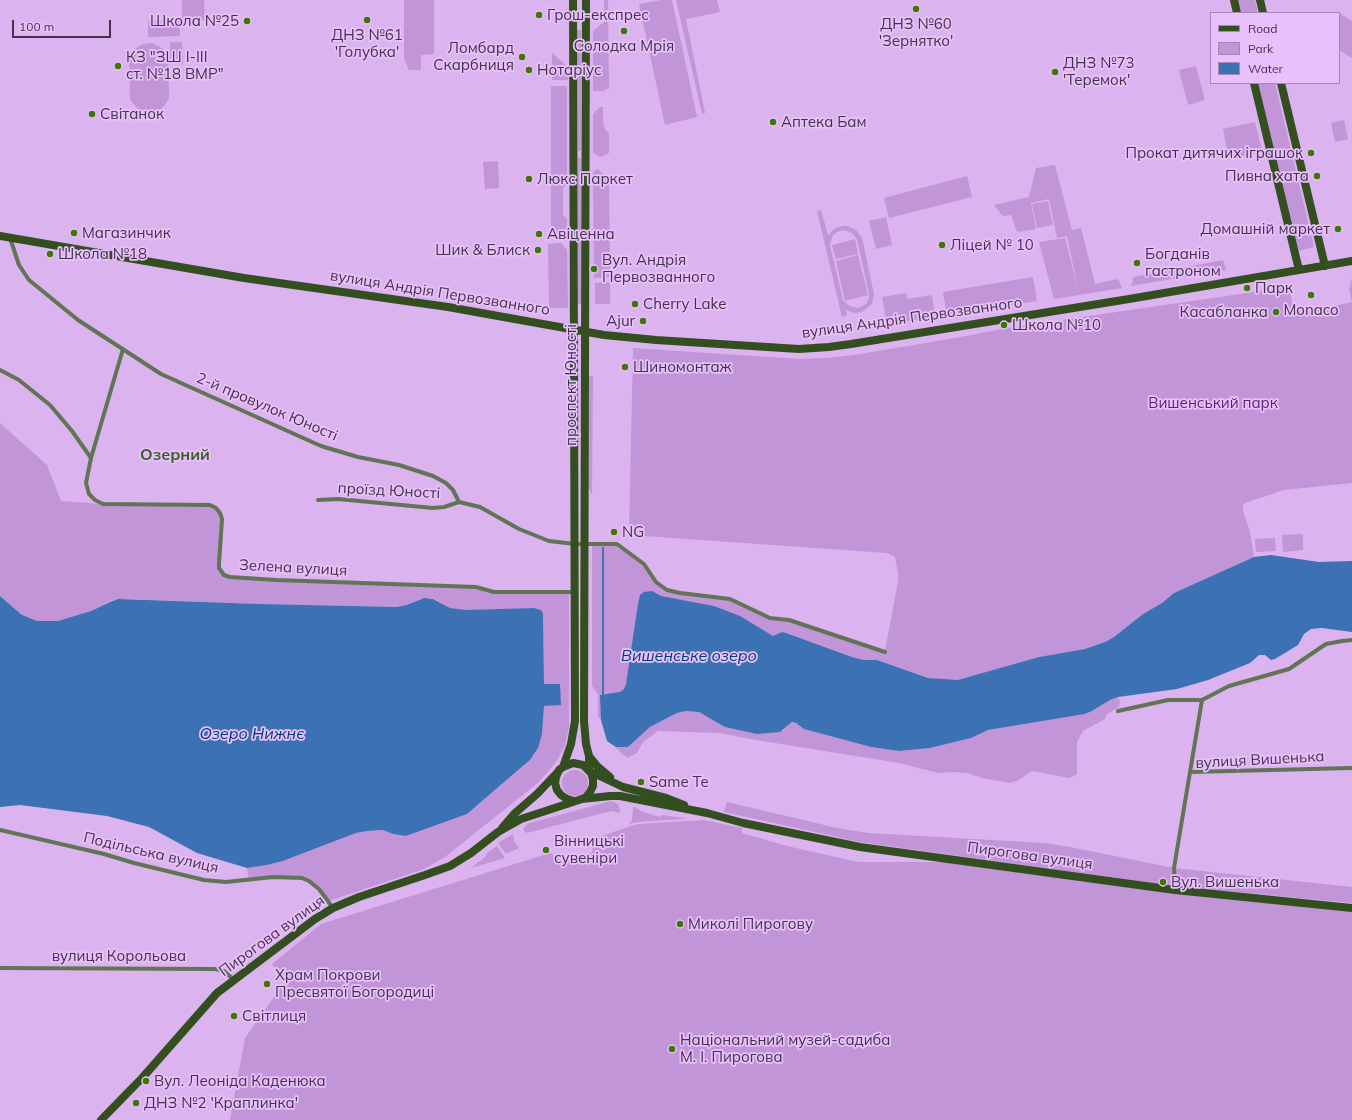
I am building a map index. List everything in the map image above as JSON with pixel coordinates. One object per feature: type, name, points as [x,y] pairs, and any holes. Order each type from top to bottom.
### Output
[{"type":"main road","name":"проспект Юності","points":[[573,0],[574,330],[584,721],[586,744],[589,756],[589,770]]},
{"type":"main road","name":"проспект Юності","points":[[561,769],[573,736],[575,721],[575,592],[579,544],[586,332],[586,0]]},
{"type":"main road","points":[[1234,0],[1237,12]]},
{"type":"main road","points":[[1260,0],[1263,12]]},
{"type":"main road","points":[[573,26],[586,26]]},
{"type":"main road","points":[[1254,84],[1299,270]]},
{"type":"main road","points":[[1281,84],[1325,266]]},
{"type":"main road","points":[[573,155],[586,155]]},
{"type":"main road","name":"вулиця Андрія Первозванного","points":[[0,236],[244,278],[411,301],[509,317],[586,332],[656,340],[799,349],[829,347],[1352,261]]},
{"type":"main road","points":[[589,756],[597,766],[616,783]]},
{"type":"main road","points":[[578,763],[589,770],[593,779],[593,786],[590,792],[582,799],[574,801],[567,799],[557,790],[556,776],[561,769],[568,764],[578,763]]},
{"type":"main road","name":"Пирогова вулиця","points":[[498,832],[514,814],[537,794],[561,769]]},
{"type":"main road","name":"Пирогова вулиця","points":[[589,770],[616,783],[666,798],[707,813]]},
{"type":"main road","name":"Пирогова вулиця","points":[[582,799],[620,796],[707,813],[743,823],[860,847],[1174,890],[1352,908]]},
{"type":"main road","name":"Пирогова вулиця","points":[[101,1120],[143,1077],[212,998],[309,923],[333,908],[359,897],[431,874],[450,866],[471,853],[498,832],[521,819],[574,801]]},
{"type":"street","name":"2-й провулок Юності","points":[[10,237],[19,265],[29,280],[78,320],[161,374],[321,446],[358,457],[399,465],[433,476],[446,483],[453,490],[459,502]]},
{"type":"street","name":"Зелена вулиця","points":[[123,349],[91,458],[86,483],[89,494],[95,500],[103,504],[210,505],[216,508],[222,519],[219,568],[224,575],[230,577],[276,580],[476,587],[494,592],[575,592]]},
{"type":"street","points":[[0,370],[19,380],[50,405],[72,431],[91,458]]},
{"type":"street","name":"проїзд Юності","points":[[318,500],[338,499],[433,508],[444,507],[459,502]]},
{"type":"street","points":[[459,502],[480,507],[519,529],[549,541],[579,544],[613,543],[620,545],[644,564],[659,585],[671,591],[730,599],[770,618],[789,620],[885,652]]},
{"type":"street","points":[[1118,711],[1168,700],[1202,700],[1229,686],[1289,669],[1326,644],[1352,640]]},
{"type":"street","points":[[1190,772],[1202,700]]},
{"type":"street","name":"вулиця Вишенька","points":[[1174,890],[1174,868],[1190,772],[1352,768]]},
{"type":"street","name":"Подільська вулиця","points":[[0,830],[104,854],[204,880],[226,882],[273,877],[302,878],[309,881],[319,889],[333,908]]},
{"type":"street","name":"вулиця Корольова","points":[[0,968],[215,969],[224,971],[234,980]]},
{"type":"green space","points":[[182,0],[204,0],[205,20],[182,21]]},
{"type":"green space","points":[[404,0],[434,0],[434,54],[421,55],[421,70],[409,70],[404,59]]},
{"type":"green space","points":[[604,0],[608,0],[609,88],[603,91],[593,91],[593,31],[604,22]]},
{"type":"green space","points":[[662,0],[672,0],[697,117],[665,125],[639,4]]},
{"type":"green space","points":[[676,0],[717,0],[720,12],[686,19],[705,113],[702,114]]},
{"type":"green space","points":[[1237,0],[1255,0],[1258,12],[1240,12]]},
{"type":"green space","points":[[1340,14],[1352,21],[1352,58],[1340,51]]},
{"type":"green space","points":[[179,20],[180,36],[148,37],[148,21]]},
{"type":"green space","points":[[577,30],[581,30],[581,151],[578,151]]},
{"type":"green space","points":[[170,42],[182,42],[183,64],[170,64]]},
{"type":"green space","points":[[152,43],[162,48],[168,58],[169,98],[161,109],[150,112],[139,110],[131,101],[129,58],[132,52],[139,46]]},
{"type":"green space","points":[[552,53],[568,67],[568,80],[552,80]]},
{"type":"green space","points":[[1196,66],[1205,100],[1188,105],[1179,70]]},
{"type":"green space","points":[[1257,84],[1275,84],[1314,247],[1298,251]]},
{"type":"green space","points":[[551,86],[567,86],[567,185],[563,188],[563,215],[567,219],[567,237],[563,239],[558,235],[551,235]]},
{"type":"green space","points":[[600,107],[603,107],[603,123],[609,134],[609,153],[601,157],[593,152],[593,114]]},
{"type":"green space","points":[[1344,120],[1348,139],[1335,142],[1331,123]]},
{"type":"green space","points":[[1255,122],[1262,151],[1229,160],[1223,129]]},
{"type":"green space","points":[[578,158],[581,158],[582,304],[578,304]]},
{"type":"green space","points":[[498,161],[499,188],[485,189],[483,162]]},
{"type":"green space","points":[[1055,165],[1072,230],[1081,228],[1095,284],[1118,279],[1122,288],[1054,299],[1039,242],[1065,238],[1078,289],[1067,236],[1057,238],[1049,199],[1031,203],[1036,229],[1017,232],[1011,215],[1003,216],[994,205],[1029,197],[1036,168]]},
{"type":"green space","points":[[598,169],[609,181],[610,277],[594,278],[593,172]]},
{"type":"green space","points":[[967,176],[972,197],[889,218],[884,198]]},
{"type":"green space","points":[[1048,201],[1053,225],[1037,228],[1032,204]]},
{"type":"green space","points":[[821,210],[828,235],[835,228],[848,226],[856,230],[862,238],[874,294],[872,304],[862,312],[855,313],[846,310],[847,315],[842,317],[817,211]],"holes":[[[843,230],[852,233],[857,239],[869,294],[866,304],[858,308],[850,306],[843,300],[830,245],[833,235],[837,232]]]},
{"type":"green space","points":[[886,217],[892,245],[876,249],[869,221]]},
{"type":"green space","points":[[855,239],[858,254],[836,259],[832,245]]},
{"type":"green space","points":[[561,243],[567,250],[568,308],[549,308],[548,244]]},
{"type":"green space","points":[[858,255],[868,295],[845,301],[836,261]]},
{"type":"green space","points":[[1223,260],[1226,270],[1130,286],[1133,282],[1133,277]]},
{"type":"green space","points":[[1033,277],[1037,301],[947,315],[943,292]]},
{"type":"green space","points":[[1352,278],[1352,302],[1349,289]]},
{"type":"green space","points":[[608,282],[610,284],[610,304],[595,304],[595,283]]},
{"type":"green space","name":"Вишенський парк","points":[[1289,287],[1295,315],[1352,302],[1352,483],[1284,490],[1245,503],[1243,505],[1243,511],[1250,532],[1254,557],[1174,593],[1162,603],[1143,614],[1114,637],[1105,642],[1085,649],[1039,657],[962,680],[953,681],[928,678],[877,660],[864,660],[852,657],[786,633],[782,632],[773,636],[768,633],[626,683],[624,689],[620,692],[618,706],[601,720],[598,717],[598,694],[592,686],[592,544],[613,543],[641,561],[654,579],[667,589],[723,597],[770,618],[789,620],[885,651],[898,581],[895,557],[887,553],[629,535],[633,348],[800,359],[827,358],[854,355],[1013,327]]},
{"type":"green space","points":[[906,293],[907,299],[932,295],[935,317],[887,324],[882,297]]},
{"type":"green space","points":[[585,376],[593,376],[592,495],[584,479]]},
{"type":"green space","points":[[0,423],[47,465],[61,501],[103,504],[210,505],[220,513],[219,564],[221,572],[230,577],[476,587],[489,591],[569,592],[569,727],[565,746],[556,762],[539,782],[445,857],[424,869],[329,901],[324,895],[302,878],[249,880],[247,868],[283,861],[356,833],[383,830],[393,834],[406,836],[467,814],[525,765],[534,755],[540,741],[544,706],[561,704],[544,684],[543,614],[534,608],[460,610],[450,608],[436,600],[429,598],[420,599],[407,606],[397,607],[118,599],[110,601],[91,611],[58,621],[37,621],[28,618],[22,615],[0,596]]},
{"type":"green space","points":[[1303,534],[1303,550],[1283,552],[1282,535]]},
{"type":"green space","points":[[1275,538],[1276,551],[1256,552],[1255,539]]},
{"type":"green space","points":[[1118,697],[1120,701],[1119,707],[1107,714],[1105,719],[1083,731],[1077,742],[1077,774],[1069,778],[1033,771],[1019,780],[1010,783],[982,778],[967,773],[938,773],[899,763],[720,733],[658,731],[643,742],[637,753],[627,758],[615,747],[628,747],[650,727],[677,713],[686,711],[699,712],[704,715],[783,731],[789,724],[794,722],[804,729],[871,747],[899,751],[930,748],[971,738],[988,730],[1085,714]]},
{"type":"green space","points":[[575,770],[584,774],[588,783],[584,792],[575,796],[566,792],[562,783],[566,774]]},
{"type":"green space","points":[[611,801],[619,805],[620,813],[611,811],[527,833],[523,830],[526,825],[530,823]]},
{"type":"green space","points":[[727,802],[837,828],[868,833],[1044,843],[1174,868],[1352,887],[1352,903],[1175,886],[860,842],[724,812]]},
{"type":"green space","points":[[633,807],[643,812],[660,817],[662,815],[684,818],[629,824],[632,820]]},
{"type":"green space","points":[[704,820],[742,828],[742,833],[787,846],[858,862],[970,862],[1352,908],[1352,1120],[230,1120],[245,1038],[286,980],[272,964],[321,924],[550,853],[563,861],[592,853],[593,843],[599,837],[638,824]]},
{"type":"green space","points":[[513,834],[514,841],[519,848],[506,854],[498,843]]},
{"type":"green space","points":[[497,846],[505,858],[471,868],[485,857],[487,853]]},
{"type":"water","name":"Вишенське озеро","points":[[1271,555],[1319,562],[1352,561],[1352,632],[1322,628],[1311,629],[1304,634],[1298,645],[1275,659],[1271,660],[1265,655],[1259,655],[1250,663],[1208,680],[1177,689],[1118,697],[1085,714],[988,730],[971,738],[930,748],[899,751],[871,747],[804,729],[792,722],[780,732],[757,734],[725,727],[699,712],[686,711],[677,713],[650,727],[628,747],[616,747],[607,741],[601,720],[600,695],[620,692],[624,689],[626,684],[638,604],[640,595],[644,592],[652,591],[661,596],[714,606],[740,616],[773,636],[782,632],[852,657],[864,660],[877,660],[928,678],[958,680],[1039,657],[1085,649],[1105,642],[1114,637],[1143,614],[1162,603],[1174,593],[1254,557]]},
{"type":"water","name":"Озеро Нижнє","points":[[0,596],[22,615],[37,621],[58,621],[91,611],[118,599],[397,607],[407,605],[424,598],[433,599],[450,608],[466,610],[534,608],[541,610],[543,614],[544,684],[560,684],[561,705],[544,706],[542,734],[538,748],[530,760],[467,814],[406,836],[393,834],[383,830],[356,833],[283,861],[247,868],[197,853],[149,827],[107,816],[20,805],[0,807]]},
{"type":"waterway","points":[[603,548],[603,695]]},
{"type":"place","name":"ДНЗ №60 'Зернятко'","points":[[916,9]]},
{"type":"place","name":"Грош-експрес","points":[[539,15]]},
{"type":"place","name":"ДНЗ №61 'Голубка'","points":[[367,20]]},
{"type":"place","name":"Школа №25","points":[[247,21]]},
{"type":"place","name":"Солодка Мрія","points":[[624,31]]},
{"type":"place","name":"Ломбард Скарбниця","points":[[522,57]]},
{"type":"place","name":"КЗ \"ЗШ І-ІІІ ст. №18 ВМР\"","points":[[118,66]]},
{"type":"place","name":"Нотаріус","points":[[529,70]]},
{"type":"place","name":"ДНЗ №73 'Теремок'","points":[[1055,72]]},
{"type":"place","name":"Світанок","points":[[92,114]]},
{"type":"place","name":"Аптека Бам","points":[[773,122]]},
{"type":"place","name":"Прокат дитячих іграшок","points":[[1311,153]]},
{"type":"place","name":"Пивна хата","points":[[1317,176]]},
{"type":"place","name":"Люкс Паркет","points":[[529,179]]},
{"type":"place","name":"Домашній маркет","points":[[1338,229]]},
{"type":"place","name":"Магазинчик","points":[[74,233]]},
{"type":"place","name":"Авіценна","points":[[539,234]]},
{"type":"place","name":"Ліцей № 10","points":[[942,245]]},
{"type":"place","name":"Шик & Блиск","points":[[538,250]]},
{"type":"place","name":"Школа №18","points":[[50,254]]},
{"type":"place","name":"Богданів гастроном","points":[[1137,263]]},
{"type":"place","name":"Вул. Андрія Первозванного","points":[[594,269]]},
{"type":"place","name":"Парк","points":[[1247,288]]},
{"type":"place","name":"Monaco","points":[[1311,295]]},
{"type":"place","name":"Cherry Lake","points":[[635,304]]},
{"type":"place","name":"Касабланка","points":[[1276,312]]},
{"type":"place","name":"Ajur","points":[[643,321]]},
{"type":"place","name":"Школа №10","points":[[1004,325]]},
{"type":"place","name":"Шиномонтаж","points":[[625,367]]},
{"type":"place","name":"NG","points":[[614,532]]},
{"type":"place","name":"Same Te","points":[[641,782]]},
{"type":"place","name":"Вінницькі сувеніри","points":[[546,850]]},
{"type":"place","name":"Вул. Вишенька","points":[[1163,882]]},
{"type":"place","name":"Миколі Пирогову","points":[[680,924]]},
{"type":"place","name":"Храм Покрови Пресвятої Богородиці","points":[[267,984]]},
{"type":"place","name":"Світлиця","points":[[234,1016]]},
{"type":"place","name":"Національний музей-садиба М. І. Пирогова","points":[[672,1049]]},
{"type":"place","name":"Вул. Леоніда Каденюка","points":[[146,1081]]},
{"type":"place","name":"ДНЗ №2 'Краплинка'","points":[[136,1103]]},
{"type":"district","name":"Озерний","points":[[175,455]]}]
